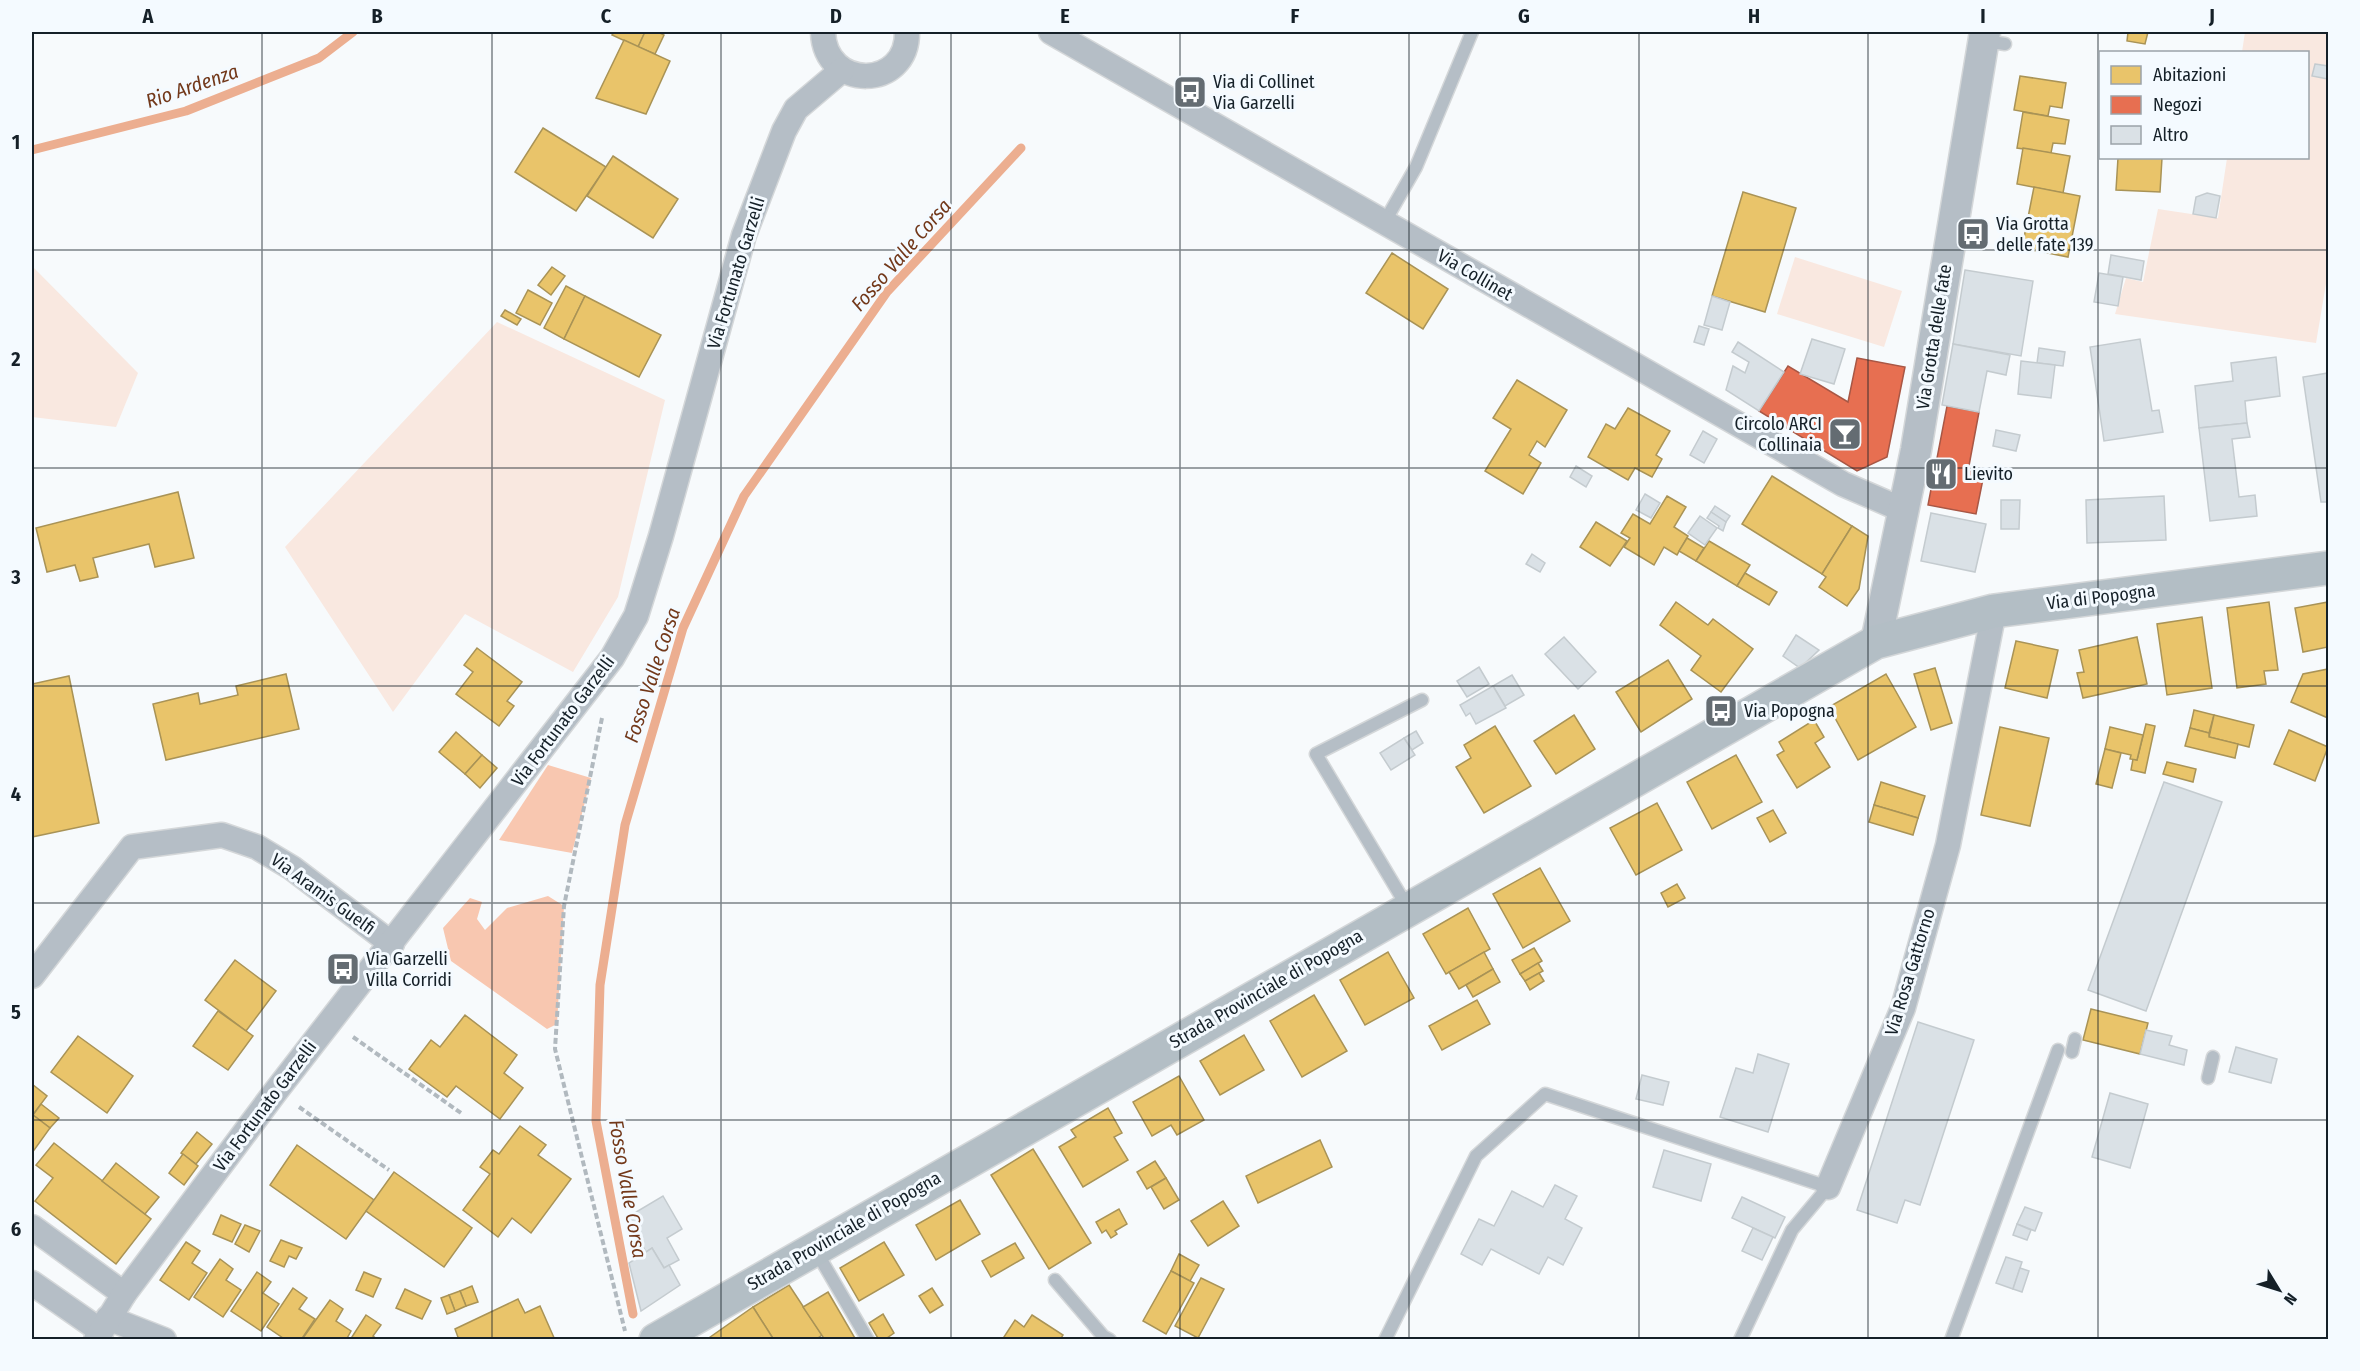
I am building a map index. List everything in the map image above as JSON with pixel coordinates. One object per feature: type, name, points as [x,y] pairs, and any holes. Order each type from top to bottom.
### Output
[{"type":"main road","name":"Via di Popogna","points":[[1876,642],[1994,611],[2328,568]]},
{"type":"main road","name":"Strada Provinciale di Popogna","points":[[656,1340],[1876,642]]},
{"type":"street","points":[[823,32],[825,47],[831,60],[842,70],[866,77],[879,74],[900,59],[905,47],[907,32]]},
{"type":"street","name":"Via Collinet","points":[[1051,32],[1843,484],[1903,510]]},
{"type":"street","name":"Via Grotta delle fate","points":[[1876,642],[1916,450],[1991,39]]},
{"type":"street","name":"Via Fortunato Garzelli","points":[[102,1330],[124,1294],[276,1091],[612,658],[636,616],[661,536],[748,225],[784,131],[796,109],[842,70]]},
{"type":"street","name":"Via Rosa Gattorno","points":[[1828,1187],[1903,1008],[1948,845],[1994,611]]},
{"type":"street","name":"Via Aramis Guelfi","points":[[32,976],[132,847],[222,835],[257,847],[292,868],[392,944]]},
{"type":"street","points":[[32,1227],[124,1294]]},
{"type":"street","points":[[32,1282],[102,1330],[164,1340]]},
{"type":"lane","points":[[1384,223],[1416,167],[1472,32]]},
{"type":"lane","points":[[1408,908],[1316,754],[1422,700]]},
{"type":"lane","points":[[2072,1052],[2075,1039]]},
{"type":"lane","points":[[1951,1340],[2058,1050]]},
{"type":"lane","points":[[2208,1078],[2213,1057]]},
{"type":"lane","points":[[1385,1340],[1476,1156],[1545,1094],[1828,1187]]},
{"type":"lane","name":"Via Rosa Gattorno","points":[[1740,1340],[1792,1230],[1828,1187]]},
{"type":"lane","points":[[814,1248],[868,1340]]},
{"type":"lane","points":[[1055,1280],[1103,1336],[1110,1340]]},
{"type":"path","points":[[603,712],[564,906],[555,1049],[627,1340]]},
{"type":"path","points":[[330,1021],[461,1113]]},
{"type":"path","points":[[276,1091],[389,1170]]},
{"type":"shaded area","points":[[2245,32],[2328,32],[2328,272],[2316,343],[2115,314],[2126,278],[2143,282],[2158,209],[2218,218],[2227,159],[2309,159],[2309,51],[2242,51]]},
{"type":"shaded area","points":[[1795,257],[1902,291],[1884,347],[1777,314]]},
{"type":"shaded area","points":[[32,266],[138,373],[116,427],[32,417]]},
{"type":"shaded area","points":[[497,322],[665,400],[618,597],[573,672],[465,614],[393,712],[285,547]]},
{"type":"shaded area","points":[[548,765],[591,778],[572,853],[499,840]]},
{"type":"shaded area","points":[[548,896],[564,906],[557,1024],[547,1029],[451,961],[443,928],[470,898],[482,902],[477,919],[485,930],[507,908]]},
{"type":"building: Abitazioni","points":[[614,32],[645,32],[638,47],[612,35]]},
{"type":"building: Abitazioni","points":[[645,32],[658,32],[664,35],[655,54],[638,47]]},
{"type":"building: Abitazioni","points":[[2128,32],[2148,32],[2145,44],[2127,41]]},
{"type":"building: Abitazioni","points":[[624,40],[670,61],[646,114],[596,98]]},
{"type":"building: Abitazioni","points":[[2020,76],[2066,83],[2062,108],[2050,106],[2048,116],[2014,110]]},
{"type":"building: Abitazioni","points":[[2023,112],[2069,120],[2065,144],[2053,143],[2051,153],[2017,148]]},
{"type":"building: Abitazioni","points":[[543,128],[606,167],[576,211],[515,172]]},
{"type":"building: Abitazioni","points":[[2023,148],[2070,156],[2063,193],[2017,184]]},
{"type":"building: Abitazioni","points":[[613,156],[678,199],[653,238],[587,196]]},
{"type":"building: Abitazioni","points":[[2118,159],[2162,159],[2160,192],[2116,190]]},
{"type":"building: Abitazioni","points":[[2034,187],[2080,196],[2068,257],[2022,248]]},
{"type":"building: Abitazioni","points":[[1743,192],[1796,208],[1765,312],[1712,296]]},
{"type":"building: Abitazioni","points":[[1392,253],[1448,289],[1423,329],[1366,293]]},
{"type":"building: Abitazioni","points":[[552,267],[565,276],[551,295],[538,285]]},
{"type":"building: Abitazioni","points":[[566,286],[585,296],[564,339],[544,328]]},
{"type":"building: Abitazioni","points":[[528,290],[552,303],[540,325],[516,313]]},
{"type":"building: Abitazioni","points":[[585,296],[661,335],[639,377],[564,339]]},
{"type":"building: Abitazioni","points":[[505,310],[521,319],[517,325],[501,316]]},
{"type":"building: Abitazioni","points":[[1517,380],[1567,410],[1545,447],[1537,441],[1529,455],[1541,463],[1523,494],[1485,471],[1511,429],[1493,418]]},
{"type":"building: Abitazioni","points":[[1628,408],[1670,431],[1656,455],[1662,459],[1652,477],[1635,468],[1628,480],[1588,457],[1606,424],[1615,429]]},
{"type":"building: Abitazioni","points":[[1772,476],[1852,526],[1822,574],[1742,524]]},
{"type":"building: Abitazioni","points":[[178,492],[194,558],[155,567],[149,544],[93,558],[98,577],[80,581],[75,565],[47,572],[36,528]]},
{"type":"building: Abitazioni","points":[[1667,496],[1686,507],[1674,527],[1688,536],[1677,555],[1664,547],[1654,565],[1624,547],[1630,538],[1621,533],[1633,514],[1650,524]]},
{"type":"building: Abitazioni","points":[[1596,522],[1627,541],[1610,566],[1580,547]]},
{"type":"building: Abitazioni","points":[[1852,526],[1868,536],[1859,589],[1847,606],[1819,587],[1826,577],[1822,574]]},
{"type":"building: Abitazioni","points":[[1687,538],[1704,548],[1696,561],[1679,551]]},
{"type":"building: Abitazioni","points":[[1709,541],[1750,565],[1737,586],[1696,561]]},
{"type":"building: Abitazioni","points":[[1745,573],[1777,592],[1769,605],[1737,586]]},
{"type":"building: Abitazioni","points":[[1676,602],[1708,625],[1713,619],[1753,649],[1721,692],[1691,670],[1701,656],[1660,625]]},
{"type":"building: Abitazioni","points":[[2269,602],[2278,670],[2264,671],[2266,684],[2237,688],[2227,608]]},
{"type":"building: Abitazioni","points":[[2328,602],[2328,647],[2303,652],[2295,608]]},
{"type":"building: Abitazioni","points":[[2202,617],[2212,688],[2167,695],[2157,624]]},
{"type":"building: Abitazioni","points":[[2137,637],[2147,684],[2083,698],[2077,673],[2084,672],[2079,650]]},
{"type":"building: Abitazioni","points":[[2016,641],[2058,650],[2047,698],[2005,688]]},
{"type":"building: Abitazioni","points":[[477,648],[522,682],[507,701],[514,706],[499,726],[456,694],[473,672],[464,665]]},
{"type":"building: Abitazioni","points":[[1668,660],[1692,699],[1641,732],[1616,692]]},
{"type":"building: Abitazioni","points":[[1935,668],[1952,723],[1931,730],[1914,674]]},
{"type":"building: Abitazioni","points":[[2328,669],[2328,718],[2291,702],[2303,674]]},
{"type":"building: Abitazioni","points":[[286,674],[299,729],[166,760],[153,704],[198,693],[200,704],[238,695],[236,686]]},
{"type":"building: Abitazioni","points":[[1886,674],[1916,727],[1858,760],[1829,707]]},
{"type":"building: Abitazioni","points":[[69,676],[99,823],[32,837],[32,684]]},
{"type":"building: Abitazioni","points":[[2194,710],[2214,715],[2209,733],[2190,728]]},
{"type":"building: Abitazioni","points":[[1574,715],[1595,749],[1556,774],[1534,741]]},
{"type":"building: Abitazioni","points":[[2214,715],[2254,725],[2249,747],[2209,737]]},
{"type":"building: Abitazioni","points":[[1814,720],[1824,737],[1815,743],[1830,767],[1797,788],[1777,755],[1784,751],[1779,742]]},
{"type":"building: Abitazioni","points":[[2146,724],[2155,726],[2145,773],[2131,770],[2133,759],[2137,760]]},
{"type":"building: Abitazioni","points":[[1495,726],[1531,786],[1484,813],[1456,767],[1471,758],[1464,745]]},
{"type":"building: Abitazioni","points":[[2000,727],[2049,738],[2030,826],[1981,815]]},
{"type":"building: Abitazioni","points":[[2110,727],[2143,735],[2137,760],[2130,759],[2131,755],[2105,749]]},
{"type":"building: Abitazioni","points":[[2190,728],[2209,733],[2209,737],[2238,744],[2235,758],[2185,746]]},
{"type":"building: Abitazioni","points":[[2289,730],[2328,747],[2315,781],[2274,764]]},
{"type":"building: Abitazioni","points":[[456,732],[482,755],[465,774],[439,752]]},
{"type":"building: Abitazioni","points":[[2105,749],[2121,753],[2112,788],[2096,784]]},
{"type":"building: Abitazioni","points":[[482,755],[497,768],[480,788],[465,774]]},
{"type":"building: Abitazioni","points":[[1736,755],[1762,802],[1712,829],[1687,782]]},
{"type":"building: Abitazioni","points":[[2167,762],[2196,769],[2193,782],[2163,774]]},
{"type":"building: Abitazioni","points":[[1881,782],[1925,796],[1918,818],[1874,805]]},
{"type":"building: Abitazioni","points":[[1657,803],[1682,850],[1636,875],[1610,828]]},
{"type":"building: Abitazioni","points":[[1874,805],[1918,818],[1913,835],[1869,822]]},
{"type":"building: Abitazioni","points":[[1773,810],[1786,833],[1770,842],[1757,818]]},
{"type":"building: Abitazioni","points":[[1540,868],[1570,921],[1523,948],[1493,894]]},
{"type":"building: Abitazioni","points":[[1677,884],[1685,898],[1668,907],[1661,893]]},
{"type":"building: Abitazioni","points":[[1468,908],[1490,949],[1446,974],[1423,934]]},
{"type":"building: Abitazioni","points":[[1534,948],[1542,961],[1520,974],[1512,960]]},
{"type":"building: Abitazioni","points":[[1388,952],[1414,998],[1365,1025],[1340,980]]},
{"type":"building: Abitazioni","points":[[1484,952],[1493,969],[1459,989],[1449,972]]},
{"type":"building: Abitazioni","points":[[235,960],[276,991],[246,1031],[205,1000]]},
{"type":"building: Abitazioni","points":[[1538,963],[1543,971],[1525,981],[1520,974]]},
{"type":"building: Abitazioni","points":[[1493,969],[1500,982],[1473,997],[1466,985]]},
{"type":"building: Abitazioni","points":[[1539,973],[1544,981],[1530,990],[1525,981]]},
{"type":"building: Abitazioni","points":[[1314,995],[1347,1051],[1302,1077],[1270,1021]]},
{"type":"building: Abitazioni","points":[[1477,1000],[1490,1024],[1442,1050],[1429,1026]]},
{"type":"building: Abitazioni","points":[[2091,1009],[2148,1023],[2140,1054],[2083,1040]]},
{"type":"building: Abitazioni","points":[[218,1011],[253,1036],[228,1070],[193,1046]]},
{"type":"building: Abitazioni","points":[[465,1015],[517,1055],[504,1073],[523,1088],[500,1119],[456,1086],[447,1097],[409,1069],[431,1040],[440,1047]]},
{"type":"building: Abitazioni","points":[[1244,1035],[1264,1070],[1220,1095],[1200,1061]]},
{"type":"building: Abitazioni","points":[[78,1036],[133,1076],[107,1113],[51,1072]]},
{"type":"building: Abitazioni","points":[[1179,1076],[1204,1120],[1177,1135],[1171,1125],[1152,1136],[1133,1102]]},
{"type":"building: Abitazioni","points":[[32,1084],[47,1096],[32,1116]]},
{"type":"building: Abitazioni","points":[[41,1104],[59,1118],[50,1128],[33,1115]]},
{"type":"building: Abitazioni","points":[[1108,1108],[1122,1133],[1114,1137],[1128,1160],[1083,1187],[1059,1147],[1076,1137],[1071,1130]]},
{"type":"building: Abitazioni","points":[[32,1116],[50,1128],[32,1153]]},
{"type":"building: Abitazioni","points":[[520,1126],[546,1145],[538,1155],[571,1179],[531,1233],[512,1218],[498,1237],[463,1210],[490,1174],[480,1167],[493,1150],[499,1154]]},
{"type":"building: Abitazioni","points":[[197,1132],[212,1144],[196,1164],[181,1153]]},
{"type":"building: Abitazioni","points":[[1320,1140],[1332,1167],[1258,1203],[1246,1176]]},
{"type":"building: Abitazioni","points":[[54,1143],[151,1219],[116,1264],[35,1201],[53,1178],[36,1165]]},
{"type":"building: Abitazioni","points":[[297,1145],[374,1200],[346,1239],[270,1185]]},
{"type":"building: Abitazioni","points":[[1033,1149],[1091,1243],[1049,1269],[991,1175]]},
{"type":"building: Abitazioni","points":[[183,1154],[198,1166],[184,1185],[169,1173]]},
{"type":"building: Abitazioni","points":[[1155,1161],[1166,1178],[1147,1189],[1137,1172]]},
{"type":"building: Abitazioni","points":[[116,1163],[159,1197],[145,1214],[102,1181]]},
{"type":"building: Abitazioni","points":[[394,1172],[472,1228],[444,1267],[366,1211]]},
{"type":"building: Abitazioni","points":[[1166,1178],[1179,1200],[1164,1209],[1151,1187]]},
{"type":"building: Abitazioni","points":[[960,1200],[980,1234],[936,1260],[916,1225]]},
{"type":"building: Abitazioni","points":[[1223,1201],[1239,1226],[1208,1246],[1191,1221]]},
{"type":"building: Abitazioni","points":[[1119,1209],[1127,1224],[1115,1231],[1117,1234],[1111,1238],[1106,1230],[1102,1233],[1096,1222]]},
{"type":"building: Abitazioni","points":[[221,1215],[241,1224],[232,1242],[213,1234]]},
{"type":"building: Abitazioni","points":[[245,1225],[260,1231],[249,1252],[235,1244]]},
{"type":"building: Abitazioni","points":[[281,1240],[302,1248],[296,1259],[289,1256],[284,1267],[270,1261]]},
{"type":"building: Abitazioni","points":[[186,1242],[200,1251],[192,1263],[207,1273],[189,1300],[160,1280]]},
{"type":"building: Abitazioni","points":[[884,1242],[904,1275],[859,1301],[840,1268]]},
{"type":"building: Abitazioni","points":[[1015,1243],[1024,1258],[991,1277],[982,1261]]},
{"type":"building: Abitazioni","points":[[1179,1254],[1199,1265],[1190,1281],[1171,1271]]},
{"type":"building: Abitazioni","points":[[220,1259],[233,1269],[226,1280],[241,1290],[223,1317],[194,1297]]},
{"type":"building: Abitazioni","points":[[1171,1271],[1194,1283],[1166,1334],[1143,1321]]},
{"type":"building: Abitazioni","points":[[257,1272],[271,1282],[263,1293],[279,1304],[261,1331],[231,1311]]},
{"type":"building: Abitazioni","points":[[364,1272],[381,1279],[373,1297],[356,1290]]},
{"type":"building: Abitazioni","points":[[1201,1278],[1224,1289],[1198,1338],[1175,1326]]},
{"type":"building: Abitazioni","points":[[789,1285],[822,1335],[815,1340],[774,1340],[753,1307]]},
{"type":"building: Abitazioni","points":[[472,1286],[478,1302],[466,1306],[460,1291]]},
{"type":"building: Abitazioni","points":[[293,1288],[307,1298],[299,1309],[315,1319],[301,1340],[286,1340],[267,1327]]},
{"type":"building: Abitazioni","points":[[932,1288],[943,1305],[930,1313],[919,1296]]},
{"type":"building: Abitazioni","points":[[405,1289],[431,1301],[422,1319],[396,1308]]},
{"type":"building: Abitazioni","points":[[460,1291],[466,1306],[455,1311],[449,1295]]},
{"type":"building: Abitazioni","points":[[828,1292],[856,1340],[825,1340],[803,1307]]},
{"type":"building: Abitazioni","points":[[449,1295],[455,1311],[447,1314],[441,1298]]},
{"type":"building: Abitazioni","points":[[518,1299],[525,1313],[540,1306],[555,1340],[459,1340],[455,1329]]},
{"type":"building: Abitazioni","points":[[330,1300],[343,1309],[336,1321],[351,1331],[346,1340],[305,1340],[303,1338]]},
{"type":"building: Abitazioni","points":[[753,1307],[774,1340],[706,1340]]},
{"type":"building: Abitazioni","points":[[883,1314],[894,1333],[884,1340],[879,1340],[869,1323]]},
{"type":"building: Abitazioni","points":[[366,1315],[381,1325],[373,1336],[378,1340],[350,1340]]},
{"type":"building: Abitazioni","points":[[1032,1315],[1063,1335],[1060,1340],[1002,1340],[1015,1320],[1024,1327]]},
{"type":"building: Negozi","name":"Circolo ARCI Collinaia","points":[[1857,358],[1905,367],[1887,457],[1857,471],[1759,411],[1788,366],[1848,402]]},
{"type":"building: Negozi","points":[[1947,406],[1979,412],[1968,471],[1984,474],[1976,514],[1928,505]]},
{"type":"building: Altro","points":[[2315,64],[2328,66],[2328,79],[2312,76]]},
{"type":"building: Altro","points":[[2207,193],[2220,196],[2216,218],[2193,214],[2196,197]]},
{"type":"building: Altro","points":[[2111,255],[2144,261],[2141,280],[2108,274]]},
{"type":"building: Altro","points":[[1965,270],[2033,281],[2021,356],[1953,344]]},
{"type":"building: Altro","points":[[2099,273],[2123,277],[2118,306],[2094,302]]},
{"type":"building: Altro","points":[[1712,296],[1730,302],[1722,330],[1704,325]]},
{"type":"building: Altro","points":[[1699,326],[1709,329],[1704,345],[1694,342]]},
{"type":"building: Altro","points":[[1812,339],[1845,349],[1834,384],[1800,374]]},
{"type":"building: Altro","points":[[2140,339],[2152,411],[2159,410],[2163,432],[2104,441],[2090,347]]},
{"type":"building: Altro","points":[[1738,342],[1784,372],[1759,411],[1726,390],[1733,366],[1745,373],[1749,362],[1732,352]]},
{"type":"building: Altro","points":[[1953,344],[2010,355],[2006,375],[1987,371],[1979,412],[1942,405]]},
{"type":"building: Altro","points":[[2039,348],[2065,352],[2063,366],[2037,363]]},
{"type":"building: Altro","points":[[2276,357],[2280,396],[2245,401],[2247,423],[2199,428],[2195,386],[2233,381],[2231,363]]},
{"type":"building: Altro","points":[[2021,361],[2055,365],[2051,398],[2018,394]]},
{"type":"building: Altro","points":[[2328,373],[2328,502],[2321,502],[2303,377]]},
{"type":"building: Altro","points":[[2247,423],[2250,437],[2232,439],[2239,497],[2255,495],[2257,516],[2210,521],[2199,428]]},
{"type":"building: Altro","points":[[1996,430],[2020,435],[2016,451],[1993,446]]},
{"type":"building: Altro","points":[[1703,431],[1717,439],[1704,463],[1690,455]]},
{"type":"building: Altro","points":[[1576,466],[1592,476],[1586,487],[1570,477]]},
{"type":"building: Altro","points":[[1645,494],[1660,503],[1651,518],[1636,510]]},
{"type":"building: Altro","points":[[2164,496],[2166,540],[2087,543],[2086,500]]},
{"type":"building: Altro","points":[[2001,500],[2020,500],[2019,529],[2001,529]]},
{"type":"building: Altro","points":[[1715,506],[1730,516],[1726,522],[1711,512]]},
{"type":"building: Altro","points":[[1711,512],[1726,522],[1723,531],[1707,518]]},
{"type":"building: Altro","points":[[1931,513],[1986,524],[1975,572],[1921,561]]},
{"type":"building: Altro","points":[[1700,516],[1717,528],[1705,545],[1688,533]]},
{"type":"building: Altro","points":[[1532,554],[1545,563],[1540,572],[1526,564]]},
{"type":"building: Altro","points":[[1796,635],[1819,650],[1800,668],[1783,656]]},
{"type":"building: Altro","points":[[1564,637],[1596,672],[1578,689],[1545,654]]},
{"type":"building: Altro","points":[[1479,667],[1489,684],[1467,697],[1457,681]]},
{"type":"building: Altro","points":[[1512,675],[1524,695],[1505,706],[1493,686]]},
{"type":"building: Altro","points":[[1493,686],[1506,708],[1476,724],[1470,713],[1466,716],[1460,705]]},
{"type":"building: Altro","points":[[1416,731],[1423,743],[1412,750],[1404,738]]},
{"type":"building: Altro","points":[[1404,738],[1415,755],[1391,770],[1380,753]]},
{"type":"building: Altro","points":[[2164,782],[2222,802],[2146,1011],[2088,990]]},
{"type":"building: Altro","points":[[1918,1022],[1974,1040],[1920,1205],[1905,1200],[1897,1223],[1857,1210]]},
{"type":"building: Altro","points":[[2146,1030],[2172,1036],[2169,1045],[2187,1050],[2184,1065],[2140,1054]]},
{"type":"building: Altro","points":[[2236,1047],[2277,1059],[2271,1083],[2229,1072]]},
{"type":"building: Altro","points":[[1758,1054],[1789,1064],[1768,1132],[1720,1117],[1736,1068],[1753,1073]]},
{"type":"building: Altro","points":[[1642,1075],[1669,1082],[1663,1105],[1636,1099]]},
{"type":"building: Altro","points":[[2110,1093],[2148,1104],[2130,1168],[2092,1157]]},
{"type":"building: Altro","points":[[1664,1150],[1711,1164],[1701,1201],[1653,1187]]},
{"type":"building: Altro","points":[[1555,1185],[1577,1196],[1565,1219],[1582,1228],[1563,1265],[1548,1257],[1539,1274],[1491,1249],[1482,1265],[1461,1254],[1479,1219],[1494,1226],[1512,1191],[1543,1207]]},
{"type":"building: Altro","points":[[663,1196],[682,1229],[667,1238],[679,1260],[664,1268],[652,1248],[646,1252],[626,1218]]},
{"type":"building: Altro","points":[[1742,1197],[1785,1217],[1775,1238],[1732,1218]]},
{"type":"building: Altro","points":[[2025,1207],[2042,1213],[2035,1231],[2017,1224]]},
{"type":"building: Altro","points":[[2017,1224],[2031,1230],[2027,1240],[2013,1235]]},
{"type":"building: Altro","points":[[1753,1228],[1773,1237],[1762,1260],[1742,1251]]},
{"type":"building: Altro","points":[[652,1248],[664,1268],[669,1265],[680,1285],[641,1311],[629,1263]]},
{"type":"building: Altro","points":[[2006,1257],[2022,1262],[2013,1289],[1996,1283]]},
{"type":"building: Altro","points":[[2020,1268],[2029,1271],[2022,1292],[2013,1289]]},
{"type":"waterway","name":"Rio Ardenza","points":[[32,150],[186,111],[319,58],[353,32]]},
{"type":"waterway","name":"Fosso Valle Corsa","points":[[633,1314],[596,1121],[600,985],[625,825],[683,628],[744,496],[887,292],[1021,148]]},
{"type":"place","name":"Via di Collinet Via Garzelli","points":[[1190,92]]},
{"type":"place","name":"Via Grotta delle fate 139","points":[[1973,234]]},
{"type":"place","name":"Circolo ARCI Collinaia","points":[[1845,434]]},
{"type":"place","name":"Lievito","points":[[1941,474]]},
{"type":"place","name":"Via Popogna","points":[[1721,711]]},
{"type":"place","name":"Via Garzelli Villa Corridi","points":[[343,969]]}]
